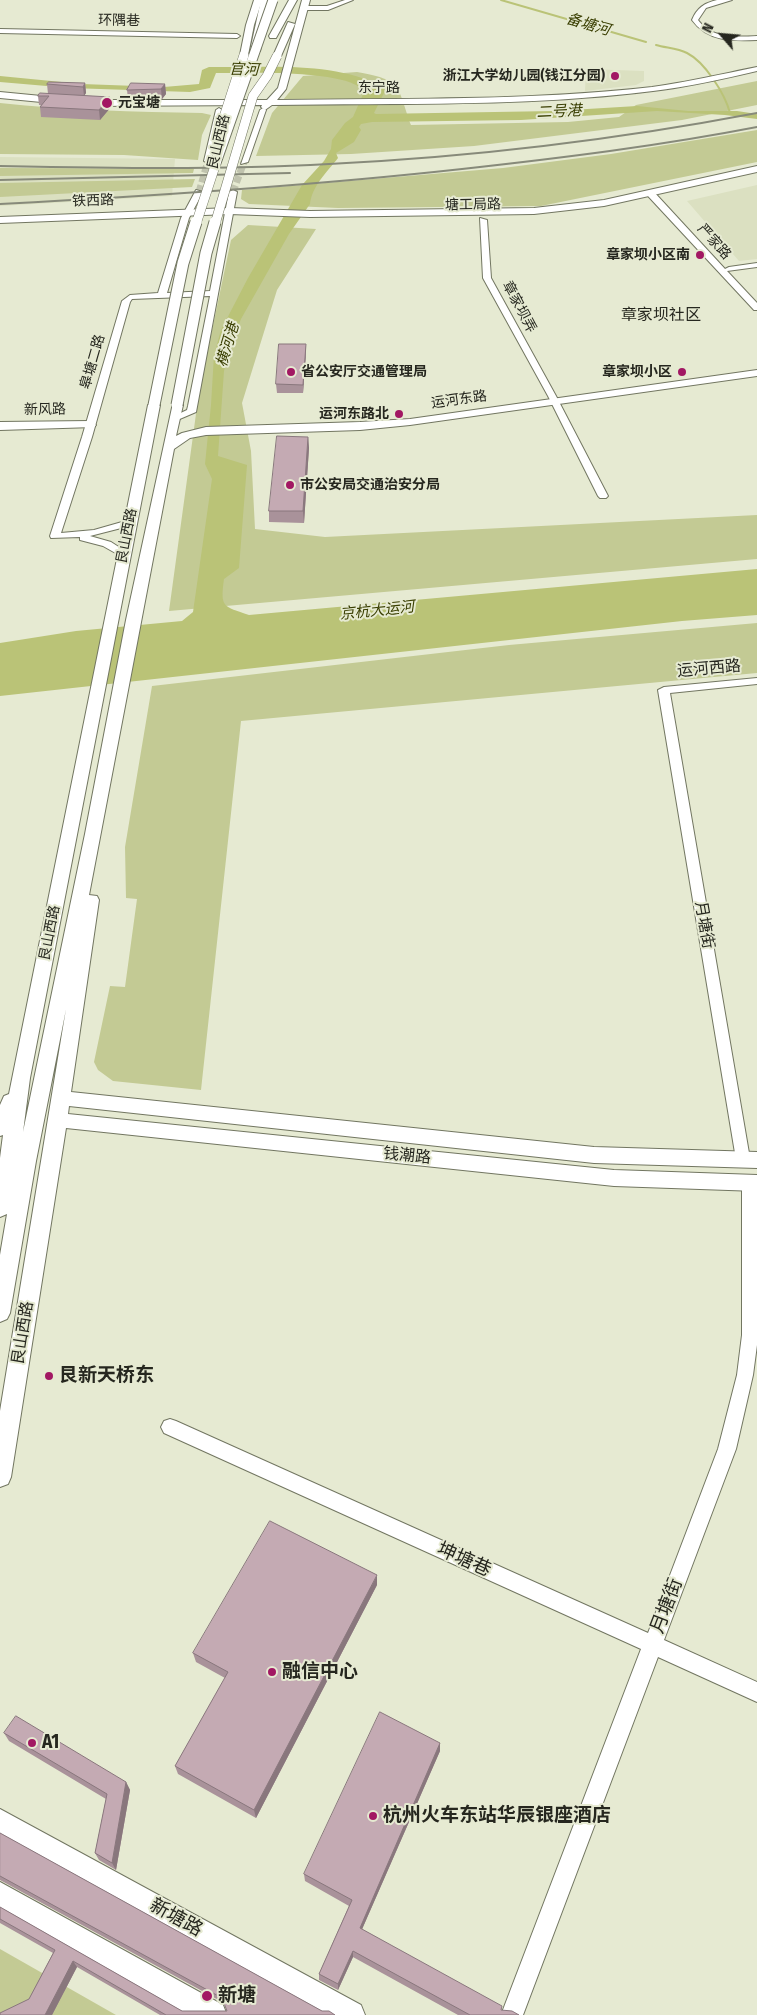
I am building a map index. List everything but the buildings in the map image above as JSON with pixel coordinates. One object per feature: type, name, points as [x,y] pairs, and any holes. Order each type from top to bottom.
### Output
[{"type":"highway","points":[[255,52],[260,18],[265,0]]},
{"type":"highway","points":[[212,162],[273,0]]},
{"type":"highway","points":[[272,47],[284,0]]},
{"type":"highway","points":[[253,96],[293,0]]},
{"type":"main road","name":"艮山西路","points":[[0,1313],[18,1161],[21,1078],[112,622],[129,524],[183,263],[223,120],[244,55],[250,25],[258,0]]},
{"type":"main road","name":"艮山西路","points":[[267,106],[282,89],[305,3]]},
{"type":"main road","points":[[272,47],[287,31],[305,3]]},
{"type":"main road","name":"东宁路","points":[[719,81],[757,69]]},
{"type":"main road","name":"东宁路","points":[[0,100],[77,104],[221,107],[580,102],[649,95],[757,74]]},
{"type":"main road","name":"东宁路","points":[[0,95],[77,104]]},
{"type":"main road","name":"艮山西路","points":[[0,1209],[18,1161],[93,834],[133,620],[206,253],[253,96]]},
{"type":"main road","name":"塘工局路","points":[[308,217],[534,211],[657,196],[757,169]]},
{"type":"main road","name":"塘工局路","points":[[186,215],[483,220],[578,214],[757,176]]},
{"type":"main road","name":"铁西路","points":[[0,220],[186,215]]},
{"type":"main road","name":"铁西路","points":[[0,224],[186,215]]},
{"type":"main road","name":"运河东路","points":[[168,448],[186,435],[206,427],[337,427],[400,422],[757,367]]},
{"type":"main road","name":"运河东路","points":[[552,399],[757,373]]},
{"type":"main road","name":"运河东路","points":[[176,411],[206,427]]},
{"type":"main road","name":"新风路","points":[[0,426],[14,432]]},
{"type":"main road","name":"新风路","points":[[0,438],[14,432],[88,431]]},
{"type":"main road","name":"艮山西路","points":[[0,1477],[58,1120],[99,848],[93,834]]},
{"type":"main road","name":"艮山西路","points":[[0,1129],[21,1078]]},
{"type":"main road","name":"钱潮路","points":[[61,1098],[594,1155],[750,1159]]},
{"type":"main road","name":"钱潮路","points":[[58,1120],[614,1178],[754,1183]]},
{"type":"main road","name":"新塘路","points":[[0,1822],[351,2015]]},
{"type":"main road","points":[[0,1895],[213,2015]]},
{"type":"street","points":[[305,3],[328,8],[350,0]]},
{"type":"street","points":[[729,0],[713,2],[703,6],[697,12],[695,20],[699,27],[706,33],[721,37],[756,40]]},
{"type":"street","name":"环隅巷","points":[[0,31],[237,36]]},
{"type":"street","name":"艮山西路","points":[[244,162],[267,106]]},
{"type":"street","name":"艮山西路","points":[[212,162],[221,107]]},
{"type":"street","points":[[199,192],[186,215],[162,295],[213,293]]},
{"type":"street","points":[[176,411],[191,412],[193,406],[233,192]]},
{"type":"street","name":"严家路","points":[[657,196],[757,297]]},
{"type":"street","name":"严家路","points":[[657,196],[757,308]]},
{"type":"street","name":"章家坝弄","points":[[483,220],[487,278],[603,496]]},
{"type":"street","points":[[729,269],[757,265]]},
{"type":"street","name":"皋塘二路","points":[[73,536],[55,536],[126,300],[130,297],[162,295]]},
{"type":"street","points":[[73,536],[112,530],[129,524]]},
{"type":"street","points":[[73,536],[107,544],[124,553]]},
{"type":"street","name":"运河西路","points":[[664,690],[757,681]]},
{"type":"street","name":"月塘街","points":[[664,690],[750,1159]]},
{"type":"street","name":"月塘街","points":[[512,2015],[727,1449],[745,1375],[750,1335],[754,1183]]},
{"type":"street","name":"坤塘巷","points":[[170,1427],[757,1692]]},
{"type":"shaded area","name":"浙江大学幼儿园(钱江分园)","points":[[586,69],[644,71],[644,81],[636,85],[585,91]]},
{"type":"shaded area","points":[[357,72],[383,78],[391,82],[400,93],[411,125],[568,122],[619,117],[636,105],[757,81],[757,105],[682,120],[474,146],[351,154],[256,156],[272,113],[303,76]]},
{"type":"shaded area","points":[[0,103],[76,109],[202,113],[211,115],[202,135],[198,160],[124,155],[0,154]]},
{"type":"shaded area","points":[[757,130],[757,162],[541,206],[338,208],[249,204],[241,199],[242,190],[503,168],[611,154]]},
{"type":"shaded area","points":[[0,157],[175,159],[172,196],[0,206]]},
{"type":"shaded area","points":[[0,168],[194,169],[193,173],[0,176]]},
{"type":"shaded area","points":[[195,179],[192,187],[0,197],[0,183]]},
{"type":"shaded area","points":[[757,185],[757,259],[739,261],[687,201]]},
{"type":"shaded area","points":[[248,225],[316,229],[277,290],[242,403],[251,451],[255,529],[325,537],[757,515],[757,559],[169,611],[199,392],[231,240]]},
{"type":"shaded area","points":[[757,623],[757,673],[241,721],[201,1090],[113,1081],[98,1070],[94,1062],[110,986],[125,987],[137,899],[126,898],[125,847],[152,686],[509,645]]},
{"type":"shaded area","points":[[0,1949],[116,2015],[0,2015]]},
{"type":"water","points":[[209,67],[298,67],[321,69],[364,78],[384,87],[384,93],[374,113],[376,114],[554,111],[637,106],[688,111],[737,111],[757,114],[757,119],[657,111],[521,120],[372,122],[361,124],[359,127],[361,130],[354,142],[336,153],[338,158],[317,185],[310,204],[289,234],[241,319],[229,350],[224,371],[218,456],[247,465],[239,568],[224,579],[223,601],[225,604],[234,610],[249,615],[757,569],[757,615],[682,621],[0,696],[0,643],[76,631],[182,621],[193,612],[212,479],[205,464],[214,355],[221,330],[248,278],[302,185],[324,161],[331,149],[332,140],[345,123],[353,117],[364,92],[355,85],[339,79],[295,74],[216,73],[210,88],[190,92],[70,88],[0,82],[0,76],[82,84],[164,87],[199,84],[202,70]]},
{"type":"waterway","name":"备塘河","points":[[501,0],[646,42]]},
{"type":"waterway","name":"备塘河","points":[[656,45],[683,51],[694,57],[719,88],[730,113]]},
{"type":"tunnel","points":[[199,192],[208,161]]},
{"type":"tunnel","points":[[233,192],[244,162]]},
{"type":"railway","points":[[0,166],[205,168],[383,161],[544,146],[704,123],[757,113]]},
{"type":"railway","points":[[0,204],[116,198],[347,181],[610,151],[757,127]]},
{"type":"railway","points":[[0,180],[290,173]]},
{"type":"place","name":"浙江大学幼儿园(钱江分园)","points":[[615,76]]},
{"type":"place","name":"元宝塘","points":[[107,103]]},
{"type":"place","name":"章家坝小区南","points":[[700,255]]},
{"type":"place","name":"省公安厅交通管理局","points":[[291,372]]},
{"type":"place","name":"章家坝小区","points":[[682,372]]},
{"type":"place","name":"运河东路北","points":[[399,414]]},
{"type":"place","name":"市公安局交通治安分局","points":[[290,485]]},
{"type":"place","name":"艮新天桥东","points":[[49,1376]]},
{"type":"place","name":"融信中心","points":[[272,1672]]},
{"type":"place","name":"A1","points":[[32,1743]]},
{"type":"place","name":"杭州火车东站华辰银座酒店","points":[[373,1816]]},
{"type":"place","name":"新塘","points":[[207,1996]]},
{"type":"district","name":"章家坝社区","points":[[661,316]]},
{"type":"water label","name":"官河","points":[[244,70]]},
{"type":"water label","name":"二号港","points":[[559,112]]},
{"type":"water label","name":"横河港","points":[[228,345]]},
{"type":"water label","name":"京杭大运河","points":[[377,611]]}]
